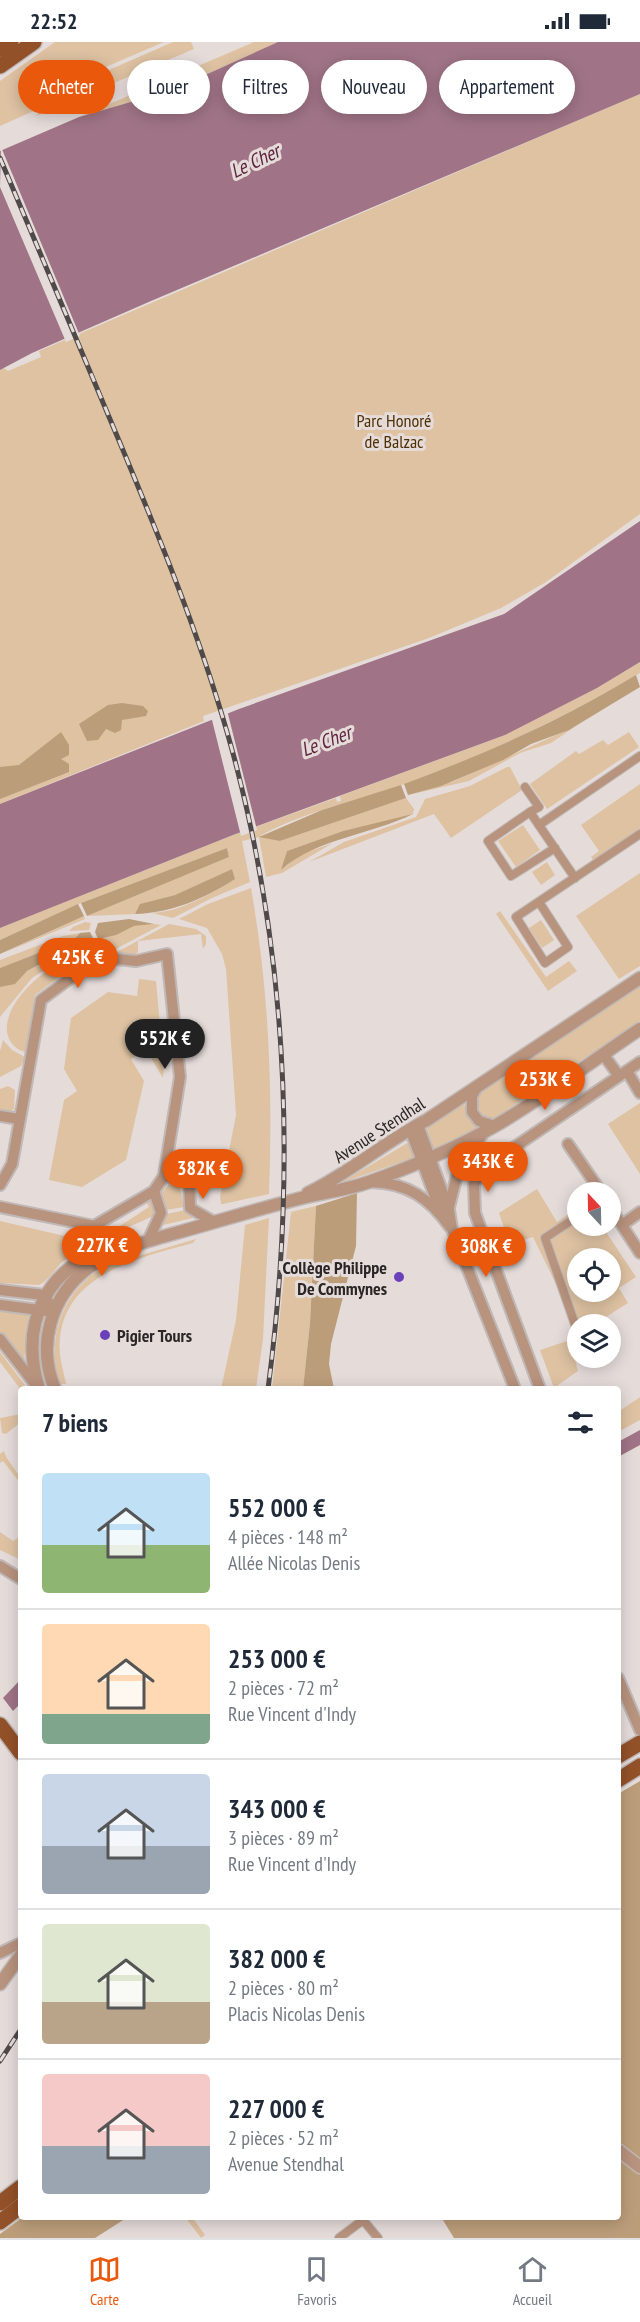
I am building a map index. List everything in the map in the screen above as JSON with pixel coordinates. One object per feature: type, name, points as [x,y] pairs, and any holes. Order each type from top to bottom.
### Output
[{"type":"main road","points":[[0,49],[11,42]]},
{"type":"main road","points":[[0,66],[34,42]]},
{"type":"main road","points":[[0,1725],[18,1749]]},
{"type":"main road","points":[[621,1754],[640,1743]]},
{"type":"main road","points":[[621,1778],[640,1766]]},
{"type":"main road","points":[[0,2203],[18,2189]]},
{"type":"main road","points":[[0,2222],[18,2208]]},
{"type":"street","points":[[539,825],[640,756]]},
{"type":"street","points":[[525,788],[539,807],[488,841],[512,876],[555,848]]},
{"type":"street","points":[[531,812],[575,878]]},
{"type":"street","points":[[539,902],[568,947],[545,963],[516,917],[640,834]]},
{"type":"street","points":[[0,1185],[12,1164],[39,1004],[44,996],[99,957],[136,962],[166,954],[180,1077],[164,1176],[154,1191],[94,1226],[0,1207]]},
{"type":"street","name":"Avenue Stendhal","points":[[297,1199],[330,1182],[640,978]]},
{"type":"street","name":"Avenue Stendhal","points":[[37,1386],[31,1359],[32,1339],[38,1310],[44,1295],[65,1271],[82,1259],[110,1248],[148,1241],[297,1199],[335,1192],[369,1182],[426,1159],[489,1129],[640,1029]]},
{"type":"street","points":[[603,1053],[640,1093]]},
{"type":"street","points":[[539,1386],[475,1213],[474,1184],[485,1167],[640,1062]]},
{"type":"street","points":[[446,1213],[458,1171],[489,1129],[472,1112],[472,1096],[477,1086]]},
{"type":"street","points":[[0,1116],[20,1119]]},
{"type":"street","points":[[414,1127],[513,1386]]},
{"type":"street","points":[[568,1144],[594,1182]]},
{"type":"street","points":[[164,1176],[189,1179],[190,1208],[214,1222]]},
{"type":"street","points":[[369,1182],[392,1184],[410,1189],[446,1213]]},
{"type":"street","points":[[148,1241],[160,1213],[154,1191]]},
{"type":"street","points":[[640,1212],[622,1225],[640,1253]]},
{"type":"street","points":[[567,1223],[544,1238],[571,1314]]},
{"type":"street","name":"Avenue Stendhal","points":[[54,1386],[48,1373],[45,1348],[54,1311],[70,1286],[88,1269],[107,1258],[148,1241]]},
{"type":"street","points":[[0,1290],[44,1295],[54,1311]]},
{"type":"street","points":[[0,1305],[54,1311]]},
{"type":"street","points":[[0,1339],[36,1386]]},
{"type":"street","points":[[0,1566],[18,1578]]},
{"type":"street","points":[[0,1574],[18,1579]]},
{"type":"street","points":[[621,1685],[640,1730]]},
{"type":"street","points":[[0,1953],[18,1944]]},
{"type":"street","points":[[0,1984],[18,1959]]},
{"type":"street","points":[[621,2152],[640,2167]]},
{"type":"street","points":[[339,2238],[363,2220],[378,2238]]},
{"type":"green space","points":[[55,42],[164,42],[115,63],[115,60],[30,60]]},
{"type":"green space","points":[[173,42],[191,42],[194,49],[168,60],[132,60]]},
{"type":"green space","points":[[254,42],[278,42],[238,60],[222,60],[222,67],[210,73],[210,61]]},
{"type":"green space","points":[[127,62],[127,77],[115,82],[115,67]]},
{"type":"green space","points":[[18,68],[18,114],[27,114],[0,126],[0,81]]},
{"type":"green space","name":"Parc Honoré de Balzac","points":[[640,94],[640,514],[546,582],[501,608],[429,638],[203,716],[204,721],[0,804],[0,370],[4,368],[8,371],[41,357],[39,351]]},
{"type":"green space","points":[[127,96],[127,103],[115,107],[115,102]]},
{"type":"green space","points":[[640,662],[640,673],[583,705],[496,748],[405,784],[313,813],[260,836],[280,841],[406,798],[414,809],[413,814],[405,817],[343,831],[287,851],[282,869],[302,854],[333,843],[282,873],[266,877],[259,837],[242,841],[250,882],[173,918],[152,913],[184,906],[216,891],[235,879],[232,869],[175,895],[141,904],[135,914],[87,916],[229,857],[227,848],[81,903],[0,940],[0,928],[233,835],[336,798],[337,802],[341,801],[340,796],[505,735],[597,688]]},
{"type":"green space","points":[[576,726],[551,743],[520,753],[469,781],[408,795],[454,781]]},
{"type":"green space","points":[[629,732],[639,747],[547,809],[530,784],[576,751],[579,754],[603,740],[608,745]]},
{"type":"green space","points":[[510,767],[522,790],[451,838],[434,814],[309,862],[344,842],[416,817],[425,799],[470,786]]},
{"type":"green space","points":[[640,784],[640,830],[594,861],[591,857],[599,851],[581,825]]},
{"type":"green space","points":[[523,825],[540,850],[516,867],[498,841]]},
{"type":"green space","points":[[547,862],[555,875],[541,885],[532,872]]},
{"type":"green space","points":[[640,873],[640,966],[619,979],[576,916]]},
{"type":"green space","points":[[251,888],[266,1002],[270,1079],[269,1194],[221,1204],[220,1197],[236,1115],[226,969],[222,954],[207,928],[179,919],[208,904]]},
{"type":"green space","points":[[500,911],[546,977],[569,961],[577,971],[548,991],[496,914]]},
{"type":"green space","points":[[84,916],[85,919],[1,954]]},
{"type":"green space","points":[[541,920],[554,940],[542,948],[529,928]]},
{"type":"green space","points":[[85,922],[91,923],[89,930],[69,931],[73,927]]},
{"type":"green space","points":[[169,924],[196,929],[206,936],[203,949],[201,934],[138,941],[138,952],[135,955],[117,952]]},
{"type":"green space","points":[[161,925],[112,951],[103,950],[98,939],[134,926]]},
{"type":"green space","points":[[80,933],[74,939],[0,968],[0,960],[63,936]]},
{"type":"green space","points":[[94,940],[96,945],[55,963],[32,978],[0,1017],[0,987],[15,983],[27,971],[64,952],[72,953],[80,950]]},
{"type":"green space","points":[[97,949],[35,995],[25,1052],[15,1047],[7,1032],[8,1018],[25,990],[38,978],[68,958]]},
{"type":"green space","points":[[139,979],[156,981],[163,1078],[146,1050],[131,1059],[144,1081],[126,1160],[82,1187],[49,1180],[64,1100],[77,1091],[64,1069],[71,1018],[108,992],[137,996]]},
{"type":"green space","points":[[640,985],[640,1021],[495,1118],[486,1118],[478,1111],[476,1108],[478,1092]]},
{"type":"green space","points":[[3,1040],[12,1050],[25,1057],[21,1066],[0,1077],[0,1051]]},
{"type":"green space","points":[[8,1086],[15,1090],[14,1109],[10,1112],[0,1111],[0,1089]]},
{"type":"green space","points":[[640,1103],[640,1174],[608,1124]]},
{"type":"green space","points":[[464,1104],[478,1128],[433,1149],[427,1128]]},
{"type":"green space","points":[[409,1142],[415,1157],[344,1182],[344,1181]]},
{"type":"green space","points":[[169,1184],[180,1187],[184,1207],[166,1210],[161,1193]]},
{"type":"green space","points":[[537,1189],[557,1222],[567,1215],[567,1236],[609,1236],[617,1248],[567,1248],[567,1302],[621,1302],[621,1291],[628,1303],[611,1314],[571,1314],[533,1237],[510,1244],[499,1213]]},
{"type":"green space","points":[[150,1200],[155,1212],[153,1216],[75,1253],[61,1263],[39,1285],[0,1283],[0,1221],[82,1240],[83,1234],[93,1234],[106,1229],[109,1233],[149,1207],[146,1201]]},
{"type":"green space","points":[[316,1206],[310,1323],[303,1386],[272,1386],[291,1212]]},
{"type":"green space","points":[[185,1210],[193,1218],[163,1225],[167,1214]]},
{"type":"green space","points":[[269,1218],[263,1339],[256,1386],[222,1386],[236,1320],[245,1225]]},
{"type":"green space","points":[[196,1239],[193,1243],[130,1262],[110,1271],[91,1283],[76,1298],[65,1316],[60,1338],[60,1356],[66,1384],[60,1384],[55,1350],[57,1333],[68,1302],[78,1288],[105,1266]]},
{"type":"green space","points":[[621,1254],[636,1277],[621,1287]]},
{"type":"green space","points":[[0,1311],[29,1315],[24,1362],[0,1334]]},
{"type":"green space","points":[[567,1341],[567,1368],[577,1368],[578,1371],[557,1386],[553,1386],[540,1350]]},
{"type":"green space","points":[[0,1352],[26,1386],[18,1386],[0,1362]]},
{"type":"green space","points":[[640,1397],[640,1420],[621,1430],[621,1410]]},
{"type":"green space","points":[[18,1415],[18,1424],[6,1434],[2,1433],[0,1418]]},
{"type":"green space","points":[[4,1451],[18,1474],[18,1480],[3,1461],[0,1463],[0,1454]]},
{"type":"green space","points":[[0,1532],[13,1541],[18,1538],[18,1559],[0,1550]]},
{"type":"green space","points":[[187,2220],[194,2220],[205,2235],[201,2238]]},
{"type":"shaded area","points":[[636,675],[640,687],[569,730],[531,744],[503,760],[441,786],[408,795],[404,784],[523,735],[580,707]]},
{"type":"shaded area","points":[[122,703],[143,706],[148,711],[146,716],[122,720],[121,730],[115,733],[106,729],[98,740],[87,741],[79,724],[108,705]]},
{"type":"shaded area","points":[[61,732],[69,745],[69,755],[61,759],[69,764],[69,772],[0,799],[0,767],[19,765]]},
{"type":"shaded area","points":[[401,785],[406,798],[280,841],[259,837],[322,810]]},
{"type":"shaded area","points":[[413,814],[311,851],[295,859],[281,870],[287,851],[343,831]]},
{"type":"shaded area","points":[[227,848],[229,857],[87,916],[81,903]]},
{"type":"shaded area","points":[[232,869],[235,879],[199,899],[174,908],[135,914],[140,904],[175,895]]},
{"type":"shaded area","points":[[78,904],[84,916],[0,954],[0,940]]},
{"type":"shaded area","points":[[129,919],[154,924],[134,926],[116,935],[98,939],[95,932],[98,923]]},
{"type":"shaded area","points":[[90,932],[94,940],[84,949],[72,953],[63,952],[27,971],[15,984],[0,987],[0,968],[74,939],[80,933]]},
{"type":"shaded area","points":[[357,1193],[356,1246],[331,1344],[329,1364],[333,1386],[303,1386],[310,1323],[316,1206]]},
{"type":"shaded area","points":[[640,1781],[640,2238],[454,2238],[443,2220],[621,2220],[621,1792]]},
{"type":"shaded area","points":[[19,2220],[123,2220],[95,2238],[0,2238],[0,2234]]},
{"type":"water","name":"Le Cher","points":[[278,42],[640,42],[640,94],[151,301],[32,353],[0,370],[0,151],[79,117],[89,114],[115,114],[115,107],[127,103],[127,114],[210,114],[210,73],[222,67],[222,114],[309,114],[309,60],[238,60]]},
{"type":"water","name":"Le Cher","points":[[640,521],[640,662],[597,688],[505,735],[233,835],[0,928],[0,804],[239,709],[504,614]]},
{"type":"water","points":[[640,1430],[640,1445],[621,1455],[621,1440]]},
{"type":"water","points":[[18,1682],[18,1706],[13,1711],[3,1698]]},
{"type":"pier","points":[[1,147],[80,336],[66,342],[0,187]]},
{"type":"pier","points":[[227,710],[257,830],[241,836],[211,716]]},
{"type":"railway","points":[[0,158],[136,482],[182,598],[223,717],[252,835],[266,913],[276,992],[282,1072],[284,1151],[282,1230],[277,1310],[268,1386]]},
{"type":"railway","points":[[0,2061],[18,2034]]},
{"type":"place","name":"Collège Philippe De Commynes","points":[[399,1277]]},
{"type":"place","name":"Pigier Tours","points":[[105,1335]]}]
